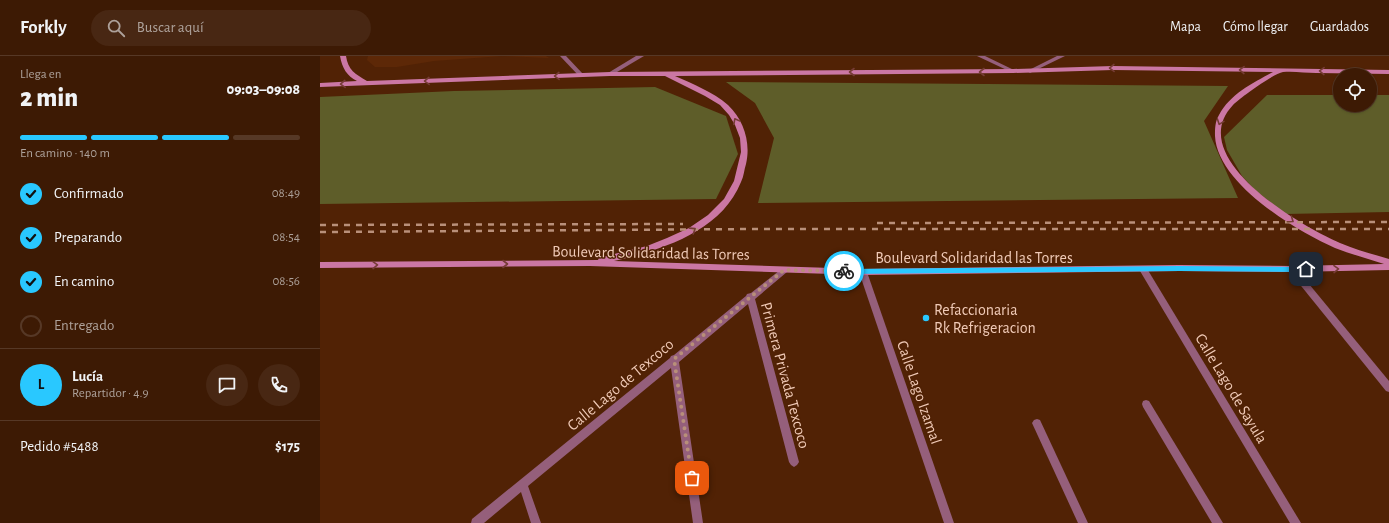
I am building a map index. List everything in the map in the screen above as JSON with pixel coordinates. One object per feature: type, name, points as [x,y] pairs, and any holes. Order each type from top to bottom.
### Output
[{"type":"main road","points":[[343,56],[346,69],[351,75],[367,83]]},
{"type":"main road","points":[[320,85],[610,74],[1030,71],[1113,68],[1389,72]]},
{"type":"main road","points":[[1281,71],[1236,98],[1223,116],[1218,126],[1218,137],[1221,150],[1228,164],[1237,177],[1250,190],[1297,224],[1338,245],[1389,262]]},
{"type":"main road","points":[[590,263],[634,253],[689,233],[710,219],[737,184],[745,151],[740,129],[732,114],[726,106],[717,100],[666,74]]},
{"type":"main road","name":"Boulevard Solidaridad las Torres","points":[[320,265],[590,263],[863,272],[1143,269],[1292,270],[1389,267]]},
{"type":"street","points":[[564,56],[581,75]]},
{"type":"street","points":[[610,74],[641,56]]},
{"type":"street","points":[[980,56],[1013,71]]},
{"type":"street","points":[[1030,71],[1062,56]]},
{"type":"street","name":"Calle Lago de Sayula","points":[[1143,269],[1296,523]]},
{"type":"street","name":"Calle Lago de Texcoco","points":[[476,523],[750,296],[784,270]]},
{"type":"street","points":[[1292,270],[1389,388]]},
{"type":"street","name":"Calle Lago Izamal","points":[[863,272],[949,523]]},
{"type":"street","name":"Primera Privada Texcoco","points":[[750,296],[794,462]]},
{"type":"street","points":[[674,359],[698,523]]},
{"type":"street","points":[[1146,404],[1218,523]]},
{"type":"street","points":[[1037,423],[1083,523]]},
{"type":"street","points":[[523,484],[536,523]]},
{"type":"shaded area","points":[[368,56],[502,56],[434,61],[397,67],[375,67],[367,60]]},
{"type":"shaded area","points":[[502,56],[546,56],[549,58]]},
{"type":"shaded area","points":[[726,82],[1228,86],[1204,121],[1238,198],[758,203],[774,138],[755,103]]},
{"type":"shaded area","points":[[655,87],[726,116],[738,154],[716,199],[320,204],[320,97],[454,91]]},
{"type":"shaded area","points":[[1267,95],[1333,95],[1333,112],[1377,112],[1377,95],[1389,95],[1389,212],[1285,214],[1254,189],[1242,176],[1227,150],[1224,137]]},
{"type":"railway","points":[[877,223],[1389,222]]},
{"type":"railway","points":[[320,225],[683,224]]},
{"type":"railway","points":[[320,232],[754,229],[1389,229]]},
{"type":"way so far","points":[[692,478],[674,359],[784,270],[844,271]]},
{"type":"place","name":"Refaccionaria Rk Refrigeracion","points":[[926,318]]},
{"type":"route","points":[[844,271],[1112,270],[1180,268],[1306,269]]}]
